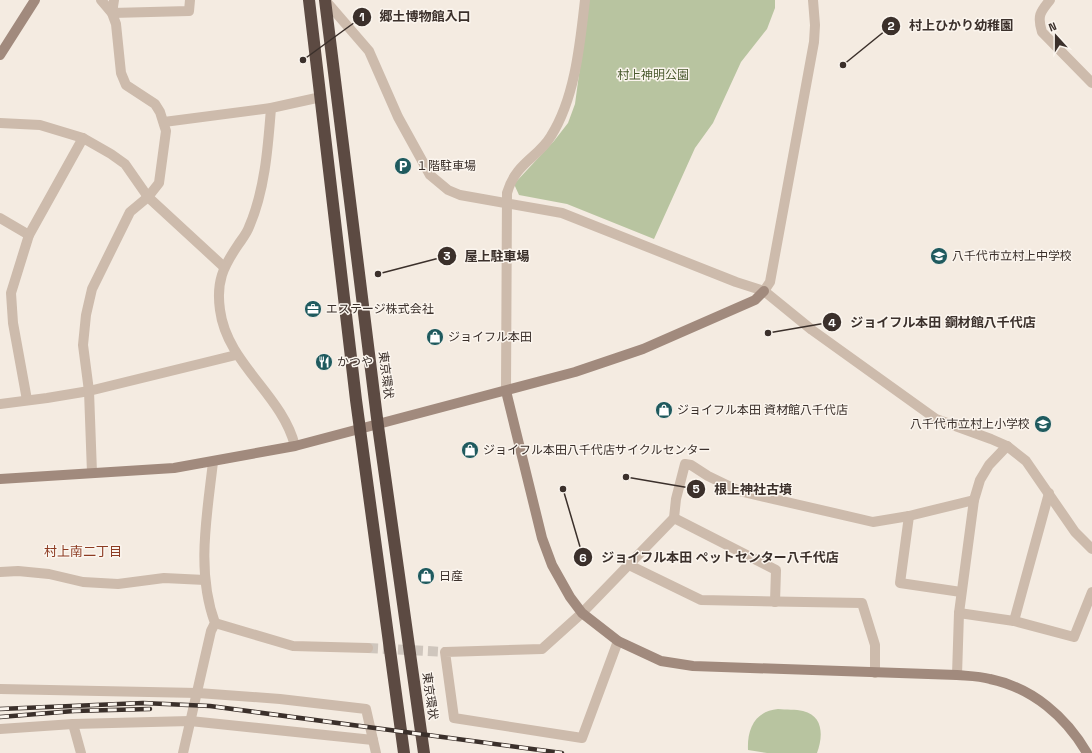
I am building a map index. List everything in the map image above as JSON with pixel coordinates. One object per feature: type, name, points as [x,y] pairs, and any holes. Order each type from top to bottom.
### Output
[{"type":"highway","points":[[309,0],[360,430],[404,753]]},
{"type":"highway","name":"東京環状","points":[[325,0],[378,426],[424,753]]},
{"type":"street","points":[[0,55],[35,0]]},
{"type":"street","points":[[92,472],[89,391],[84,346],[86,316],[92,289],[130,212],[148,198],[159,183],[166,131],[164,122],[155,104],[126,85],[121,73],[116,24],[112,13],[100,0]]},
{"type":"street","points":[[112,13],[114,0]]},
{"type":"street","points":[[112,13],[189,10],[190,0]]},
{"type":"street","points":[[325,0],[369,51],[398,117],[430,175],[448,190],[460,195],[562,213],[764,291],[812,330],[936,419],[991,438],[1007,446],[1026,461],[1075,532],[1092,549]]},
{"type":"street","points":[[585,0],[575,72],[565,105],[551,137],[515,174],[509,184],[506,202],[506,391],[542,538],[559,579],[570,597],[582,613],[618,641],[661,661],[693,666],[875,674],[957,675],[990,679],[1026,691],[1057,714],[1076,734],[1087,753]]},
{"type":"street","points":[[0,479],[174,468],[295,446],[378,426],[575,372],[643,349],[755,300],[770,282],[814,42],[815,25],[813,0]]},
{"type":"street","points":[[1050,0],[1042,10],[1039,20],[1042,32],[1092,83]]},
{"type":"street","points":[[164,122],[270,108],[321,97]]},
{"type":"street","points":[[270,108],[268,144],[258,199],[249,228],[224,266],[220,279],[220,310],[227,338],[236,355],[274,402],[292,435],[295,446]]},
{"type":"street","points":[[0,123],[40,125],[83,138],[111,154],[125,164],[148,198],[224,266]]},
{"type":"street","points":[[27,400],[13,323],[11,293],[28,235],[83,138]]},
{"type":"street","points":[[0,218],[28,235]]},
{"type":"street","points":[[0,404],[89,391],[236,355]]},
{"type":"street","points":[[957,675],[961,592],[974,500],[980,480],[989,465],[1007,446]]},
{"type":"street","points":[[183,753],[211,631],[215,623],[209,607],[205,580],[204,547],[213,462]]},
{"type":"street","points":[[618,641],[582,738],[454,718],[445,652],[542,649],[582,613],[674,518],[676,499],[685,464],[691,465],[708,476],[739,491],[873,522],[909,516],[974,500]]},
{"type":"street","points":[[1014,621],[1049,493]]},
{"type":"street","points":[[909,516],[900,583],[961,592]]},
{"type":"street","points":[[674,518],[776,570],[775,602]]},
{"type":"street","points":[[629,565],[701,600],[862,603],[875,645],[875,674]]},
{"type":"street","points":[[0,572],[18,571],[48,574],[83,582],[118,584],[164,578],[205,580]]},
{"type":"street","points":[[959,613],[1014,621],[1074,637],[1092,592]]},
{"type":"street","points":[[215,623],[294,646],[368,648]]},
{"type":"street","points":[[0,689],[198,692],[280,699],[366,709],[376,753]]},
{"type":"street","points":[[0,729],[72,724],[190,721],[373,740]]},
{"type":"street","points":[[72,724],[81,753]]},
{"type":"green space","name":"村上神明公園","points":[[589,0],[775,0],[775,8],[767,29],[741,62],[713,123],[695,148],[654,239],[567,204],[519,195],[514,184],[554,141],[568,123],[575,104]]},
{"type":"green space","points":[[778,709],[803,711],[815,717],[821,734],[817,753],[767,753],[748,750],[749,735],[754,722],[763,713]]},
{"type":"tunnel","points":[[368,648],[445,652]]},
{"type":"railway","points":[[0,709],[143,703],[210,706],[562,753]]},
{"type":"railway","points":[[0,717],[74,711],[150,709]]},
{"type":"place","name":"郷土博物館入口","points":[[303,60]]},
{"type":"place","name":"村上ひかり幼稚園","points":[[843,65]]},
{"type":"place","name":"１階駐車場","points":[[403,166]]},
{"type":"place","name":"八千代市立村上中学校","points":[[939,256]]},
{"type":"place","name":"屋上駐車場","points":[[378,274]]},
{"type":"place","name":"エステージ株式会社","points":[[313,309]]},
{"type":"place","name":"ジョイフル本田 鋼材館八千代店","points":[[768,333]]},
{"type":"place","name":"ジョイフル本田","points":[[435,337]]},
{"type":"place","name":"かつや","points":[[324,362]]},
{"type":"place","name":"ジョイフル本田 資材館八千代店","points":[[664,410]]},
{"type":"place","name":"八千代市立村上小学校","points":[[1043,424]]},
{"type":"place","name":"ジョイフル本田八千代店サイクルセンター","points":[[470,450]]},
{"type":"place","name":"根上神社古墳","points":[[626,477]]},
{"type":"place","name":"ジョイフル本田 ペットセンター八千代店","points":[[563,489]]},
{"type":"place","name":"日産","points":[[426,576]]},
{"type":"district","name":"村上南二丁目","points":[[83,551]]}]
